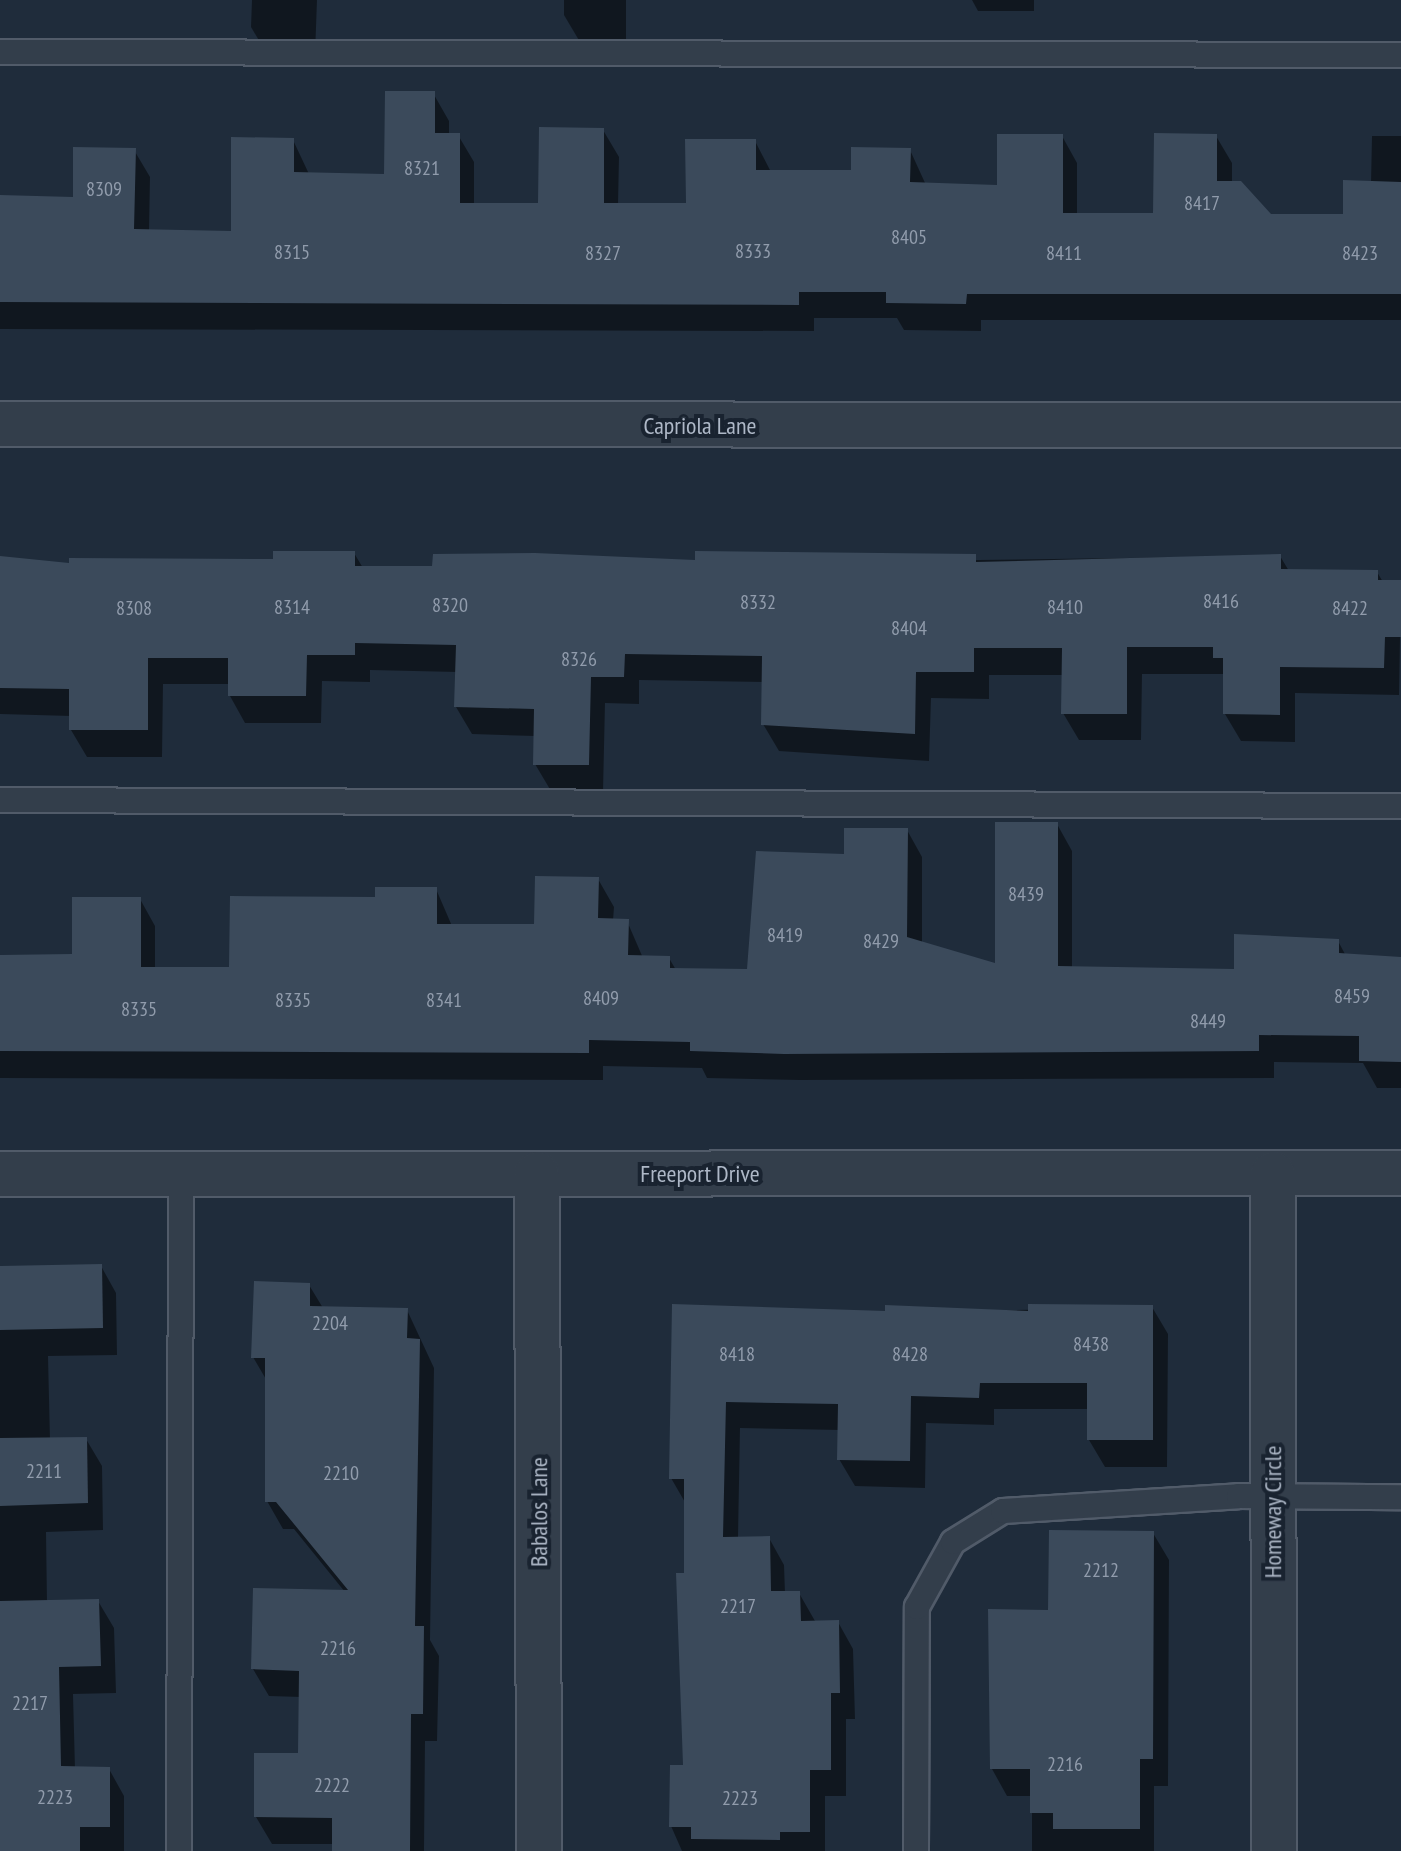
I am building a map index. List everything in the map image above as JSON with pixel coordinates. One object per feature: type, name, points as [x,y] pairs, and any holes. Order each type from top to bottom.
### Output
[{"type":"street","name":"Capriola Lane","points":[[0,424],[1401,425]]},
{"type":"street","name":"Freeport Drive","points":[[0,1174],[1401,1173]]},
{"type":"street","name":"Babalos Lane","points":[[537,1174],[539,1851]]},
{"type":"street","name":"Homeway Circle","points":[[1273,1174],[1274,1851]]},
{"type":"lane","points":[[0,52],[1401,55]]},
{"type":"lane","points":[[0,800],[1401,806]]},
{"type":"lane","points":[[179,1851],[181,1174]]},
{"type":"lane","points":[[916,1851],[917,1607],[953,1542],[1003,1511],[1273,1496],[1401,1497]]},
{"type":"building","points":[[385,91],[435,91],[435,133],[460,133],[460,203],[538,203],[539,127],[604,128],[604,203],[686,203],[685,139],[756,139],[756,170],[851,170],[851,147],[911,148],[910,182],[997,185],[997,134],[1063,134],[1063,213],[1153,213],[1154,133],[1217,134],[1217,181],[1241,181],[1271,214],[1343,214],[1343,180],[1401,182],[1401,294],[967,294],[966,304],[886,303],[886,292],[799,292],[799,305],[0,302],[0,195],[73,197],[73,147],[136,148],[134,229],[231,231],[231,137],[294,138],[294,172],[384,174]]},
{"type":"building","points":[[273,551],[355,551],[355,566],[432,566],[433,554],[535,553],[695,560],[695,551],[976,554],[976,562],[1281,554],[1281,569],[1378,570],[1378,580],[1401,580],[1401,637],[1385,637],[1384,668],[1280,667],[1280,715],[1223,714],[1223,658],[1213,658],[1213,647],[1127,647],[1127,714],[1061,714],[1062,648],[974,648],[974,672],[916,672],[915,734],[761,725],[762,656],[625,654],[624,677],[591,677],[589,765],[533,765],[534,709],[454,707],[456,645],[355,643],[355,655],[307,655],[306,696],[228,696],[228,658],[148,658],[148,730],[69,730],[69,689],[0,688],[0,556],[69,563],[69,558],[273,559]]},
{"type":"building","points":[[995,822],[1058,822],[1058,966],[1234,969],[1234,934],[1339,939],[1339,953],[1401,957],[1401,1062],[1359,1061],[1359,1036],[1259,1035],[1259,1051],[784,1054],[690,1051],[690,1042],[589,1040],[589,1053],[0,1051],[0,955],[72,954],[72,897],[141,897],[141,967],[229,967],[230,896],[375,897],[375,887],[437,887],[437,924],[534,924],[535,876],[599,877],[598,918],[629,919],[628,955],[670,956],[670,968],[747,969],[756,851],[844,854],[844,828],[908,828],[907,937],[995,963]]},
{"type":"building","points":[[102,1264],[103,1328],[0,1330],[0,1266]]},
{"type":"building","points":[[254,1281],[310,1283],[310,1306],[408,1308],[407,1338],[420,1339],[415,1626],[424,1626],[423,1714],[411,1714],[410,1851],[332,1851],[332,1818],[254,1817],[254,1753],[298,1753],[299,1671],[251,1669],[253,1588],[348,1590],[276,1502],[265,1502],[265,1358],[251,1358]]},
{"type":"building","points":[[672,1304],[885,1311],[885,1305],[1028,1311],[1028,1304],[1153,1305],[1153,1440],[1087,1440],[1087,1383],[980,1383],[979,1398],[911,1396],[910,1461],[837,1460],[838,1404],[726,1402],[723,1537],[770,1536],[771,1591],[800,1591],[801,1621],[839,1620],[840,1693],[831,1693],[831,1770],[810,1770],[810,1832],[780,1832],[780,1840],[691,1839],[691,1827],[669,1827],[670,1765],[683,1765],[676,1573],[684,1573],[684,1479],[669,1479]]},
{"type":"building","points":[[87,1437],[88,1503],[0,1506],[0,1438]]},
{"type":"building","points":[[1049,1530],[1154,1531],[1153,1759],[1140,1759],[1140,1829],[1053,1829],[1053,1813],[1030,1813],[1030,1769],[990,1769],[988,1609],[1048,1610]]},
{"type":"building","points":[[99,1599],[101,1666],[59,1667],[61,1766],[110,1767],[110,1827],[80,1827],[80,1851],[0,1851],[0,1601]]}]
